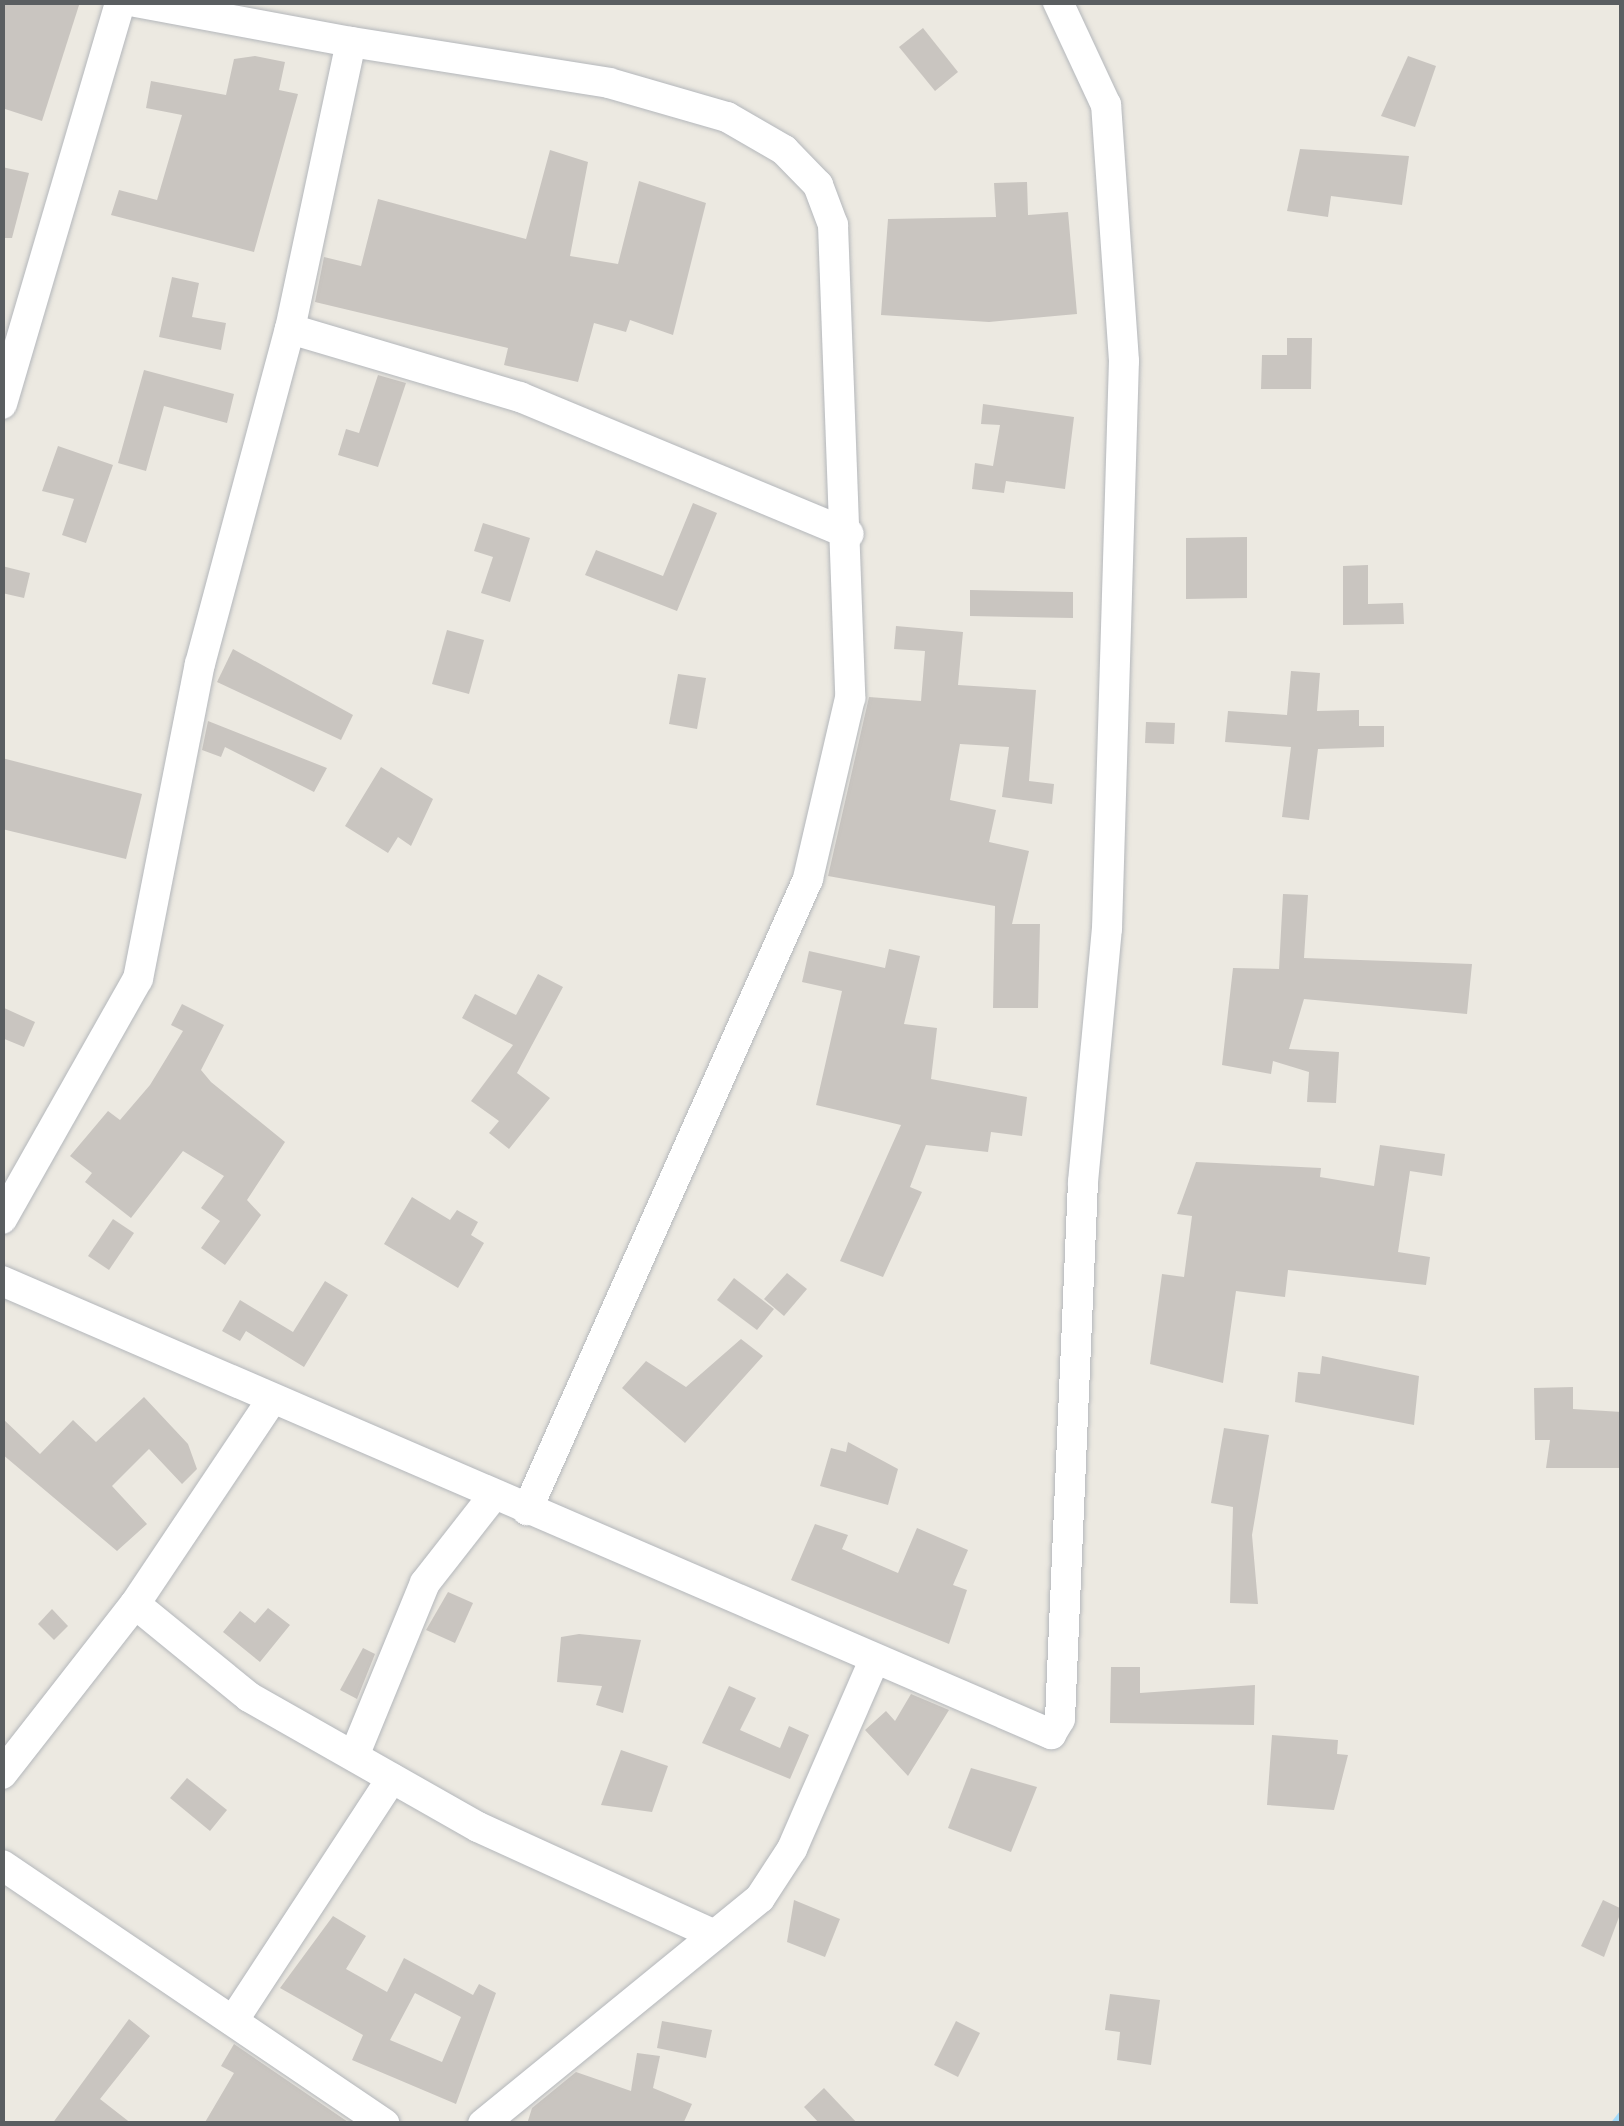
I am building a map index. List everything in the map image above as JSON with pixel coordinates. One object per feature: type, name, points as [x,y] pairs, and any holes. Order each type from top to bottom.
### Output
[{"type":"street","points":[[2,404],[120,2]]},
{"type":"street","points":[[136,2],[351,42],[610,83],[727,116],[784,150],[818,185],[833,225],[849,534],[850,698],[808,879],[528,1510]]},
{"type":"street","points":[[2,1281],[270,1402],[528,1510],[1032,1731],[1050,1734],[1060,1719],[1083,1182],[1117,732],[1124,361],[1106,104],[1058,2]]},
{"type":"street","points":[[2,1219],[138,978],[200,664],[290,329],[351,42]]},
{"type":"street","points":[[290,329],[520,397],[849,534]]},
{"type":"street","points":[[2,1774],[135,1604],[270,1402]]},
{"type":"street","points":[[354,1756],[425,1583],[493,1496]]},
{"type":"street","points":[[135,1604],[250,1698],[392,1778],[715,1935]]},
{"type":"street","points":[[483,2124],[760,1898],[792,1849],[874,1660]]},
{"type":"street","points":[[234,2021],[392,1778]]},
{"type":"street","points":[[2,1864],[385,2124]]},
{"type":"building","points":[[2,2],[80,2],[42,121],[2,108]]},
{"type":"building","points":[[923,28],[958,72],[935,91],[899,47]]},
{"type":"building","points":[[255,56],[285,62],[279,90],[298,94],[254,252],[111,215],[119,190],[157,200],[182,115],[146,108],[151,81],[226,95],[234,59]]},
{"type":"building","points":[[1408,56],[1436,66],[1415,127],[1381,116]]},
{"type":"building","points":[[1300,149],[1409,156],[1402,205],[1331,196],[1328,217],[1287,211]]},
{"type":"building","points":[[550,150],[588,162],[570,256],[618,264],[639,181],[706,203],[673,335],[630,320],[626,332],[594,323],[578,382],[504,365],[508,348],[315,302],[324,257],[361,266],[378,199],[526,239]]},
{"type":"building","points":[[2,167],[29,173],[12,238],[2,238]]},
{"type":"building","points":[[1027,182],[1028,215],[1068,212],[1077,314],[989,322],[881,315],[888,219],[996,217],[994,183]]},
{"type":"building","points":[[172,277],[199,283],[192,317],[226,323],[221,350],[159,337]]},
{"type":"building","points":[[1287,338],[1312,338],[1311,389],[1261,389],[1262,355],[1287,355]]},
{"type":"building","points":[[144,370],[234,394],[227,423],[164,406],[146,471],[118,463]]},
{"type":"building","points":[[378,375],[406,383],[378,467],[338,455],[346,429],[359,433]]},
{"type":"building","points":[[983,404],[1074,417],[1065,489],[1006,481],[1004,493],[972,489],[975,463],[993,466],[1000,425],[981,424]]},
{"type":"building","points":[[58,446],[113,465],[86,543],[62,535],[74,499],[42,491]]},
{"type":"building","points":[[693,503],[717,513],[677,611],[585,575],[596,550],[663,576]]},
{"type":"building","points":[[483,523],[530,538],[510,602],[481,593],[493,557],[474,551]]},
{"type":"building","points":[[1247,537],[1247,598],[1186,599],[1186,538]]},
{"type":"building","points":[[1368,565],[1368,604],[1403,603],[1404,624],[1343,625],[1343,566]]},
{"type":"building","points":[[2,566],[30,573],[24,598],[2,593]]},
{"type":"building","points":[[970,590],[1073,592],[1073,618],[970,616]]},
{"type":"building","points":[[896,626],[963,632],[958,685],[1036,690],[1029,781],[1054,784],[1052,804],[1002,797],[1009,747],[960,744],[950,800],[996,810],[989,842],[1029,851],[1012,924],[1040,924],[1038,1008],[993,1008],[995,906],[828,876],[869,697],[921,701],[925,651],[894,649]]},
{"type":"building","points":[[447,630],[484,640],[469,694],[432,684]]},
{"type":"building","points":[[233,649],[353,715],[341,740],[217,682]]},
{"type":"building","points":[[1291,671],[1320,673],[1317,711],[1359,710],[1359,726],[1384,726],[1384,747],[1318,749],[1309,820],[1282,817],[1291,747],[1225,742],[1228,711],[1287,715]]},
{"type":"building","points":[[678,674],[706,678],[697,729],[669,724]]},
{"type":"building","points":[[208,721],[327,768],[314,792],[225,747],[221,757],[202,750]]},
{"type":"building","points":[[1146,722],[1175,723],[1174,744],[1145,743]]},
{"type":"building","points":[[2,758],[142,794],[126,859],[2,829]]},
{"type":"building","points":[[381,767],[433,799],[411,846],[398,837],[388,853],[345,826]]},
{"type":"building","points":[[1283,894],[1308,895],[1304,958],[1472,964],[1467,1014],[1304,999],[1289,1049],[1339,1052],[1336,1103],[1307,1102],[1309,1072],[1273,1061],[1271,1074],[1222,1065],[1233,968],[1279,969]]},
{"type":"building","points":[[889,949],[920,956],[904,1024],[937,1028],[931,1079],[1027,1097],[1022,1136],[991,1132],[988,1152],[926,1145],[910,1187],[922,1192],[883,1277],[840,1261],[901,1125],[816,1105],[842,991],[802,982],[809,951],[885,968]]},
{"type":"building","points":[[538,974],[563,987],[517,1073],[550,1098],[509,1149],[489,1133],[499,1121],[471,1101],[513,1045],[462,1018],[475,994],[516,1015]]},
{"type":"building","points":[[182,1004],[224,1025],[201,1070],[285,1142],[247,1200],[261,1215],[225,1265],[201,1248],[220,1221],[201,1208],[224,1176],[183,1151],[131,1218],[85,1182],[92,1173],[70,1156],[108,1111],[120,1120],[150,1085],[183,1031],[171,1025]]},
{"type":"building","points":[[2,1007],[35,1022],[24,1047],[2,1038]]},
{"type":"building","points":[[1380,1145],[1445,1154],[1442,1176],[1410,1171],[1398,1252],[1430,1257],[1426,1285],[1288,1270],[1285,1297],[1236,1291],[1223,1383],[1150,1364],[1162,1274],[1184,1277],[1192,1216],[1177,1214],[1196,1162],[1321,1168],[1320,1177],[1374,1186]]},
{"type":"building","points":[[412,1197],[450,1220],[457,1210],[478,1222],[471,1235],[484,1243],[458,1288],[384,1244]]},
{"type":"building","points":[[113,1219],[134,1233],[109,1270],[88,1256]]},
{"type":"building","points":[[787,1273],[807,1289],[784,1316],[764,1299]]},
{"type":"building","points":[[734,1278],[774,1309],[757,1330],[717,1300]]},
{"type":"building","points":[[325,1281],[348,1295],[304,1367],[246,1331],[240,1341],[222,1331],[240,1300],[293,1332]]},
{"type":"building","points":[[741,1339],[763,1356],[685,1443],[622,1388],[646,1361],[686,1387]]},
{"type":"building","points":[[1322,1356],[1419,1376],[1414,1425],[1295,1402],[1298,1372],[1320,1374]]},
{"type":"building","points":[[1573,1387],[1573,1409],[1622,1412],[1622,1468],[1546,1468],[1550,1440],[1535,1440],[1534,1388]]},
{"type":"building","points":[[144,1397],[188,1444],[197,1469],[182,1484],[149,1449],[112,1486],[147,1524],[117,1551],[2,1454],[2,1418],[40,1454],[73,1420],[96,1442]]},
{"type":"building","points":[[1224,1428],[1269,1435],[1252,1535],[1258,1604],[1230,1603],[1233,1507],[1211,1503]]},
{"type":"building","points":[[848,1442],[898,1469],[888,1505],[820,1486],[831,1448],[846,1452]]},
{"type":"building","points":[[815,1524],[848,1535],[842,1549],[898,1573],[917,1528],[968,1550],[953,1585],[967,1590],[949,1644],[791,1580]]},
{"type":"building","points":[[448,1592],[473,1603],[455,1643],[426,1630]]},
{"type":"building","points":[[268,1608],[290,1625],[260,1662],[223,1632],[240,1611],[255,1623]]},
{"type":"building","points":[[52,1609],[68,1626],[54,1640],[38,1624]]},
{"type":"building","points":[[579,1634],[641,1640],[623,1713],[596,1705],[602,1686],[557,1682],[561,1637]]},
{"type":"building","points":[[363,1648],[375,1654],[357,1699],[340,1690]]},
{"type":"building","points":[[1111,1667],[1140,1667],[1140,1693],[1255,1685],[1254,1725],[1110,1723]]},
{"type":"building","points":[[729,1686],[756,1698],[740,1730],[780,1748],[789,1726],[809,1735],[790,1779],[702,1743]]},
{"type":"building","points":[[911,1694],[949,1710],[908,1776],[865,1730],[886,1711],[895,1721]]},
{"type":"building","points":[[1272,1735],[1338,1740],[1337,1754],[1348,1755],[1334,1810],[1267,1805]]},
{"type":"building","points":[[621,1750],[668,1766],[652,1812],[601,1805]]},
{"type":"building","points":[[971,1768],[1037,1787],[1011,1852],[948,1828]]},
{"type":"building","points":[[187,1778],[227,1810],[210,1831],[170,1798]]},
{"type":"building","points":[[794,1900],[840,1919],[825,1957],[787,1942]]},
{"type":"building","points":[[1603,1900],[1622,1909],[1604,1957],[1581,1946]]},
{"type":"building","points":[[333,1916],[366,1936],[346,1969],[387,1992],[404,1958],[473,1995],[479,1984],[496,1993],[456,2104],[352,2060],[363,2035],[280,1988]],"holes":[[[415,1993],[461,2017],[442,2062],[390,2040]]]},
{"type":"building","points":[[1110,1994],[1160,2000],[1151,2065],[1117,2060],[1120,2032],[1105,2030]]},
{"type":"building","points":[[129,2019],[150,2036],[100,2099],[132,2124],[52,2124]]},
{"type":"building","points":[[662,2021],[712,2030],[706,2058],[657,2048]]},
{"type":"building","points":[[956,2021],[980,2033],[958,2077],[934,2065]]},
{"type":"building","points":[[234,2044],[351,2124],[204,2124],[234,2073],[221,2066]]},
{"type":"building","points":[[637,2053],[660,2056],[653,2088],[692,2104],[683,2124],[527,2124],[532,2108],[576,2072],[631,2091]]},
{"type":"building","points":[[824,2088],[858,2124],[820,2124],[804,2107]]},
{"type":"waterway","points":[[1615,2124],[1622,2115]]}]
